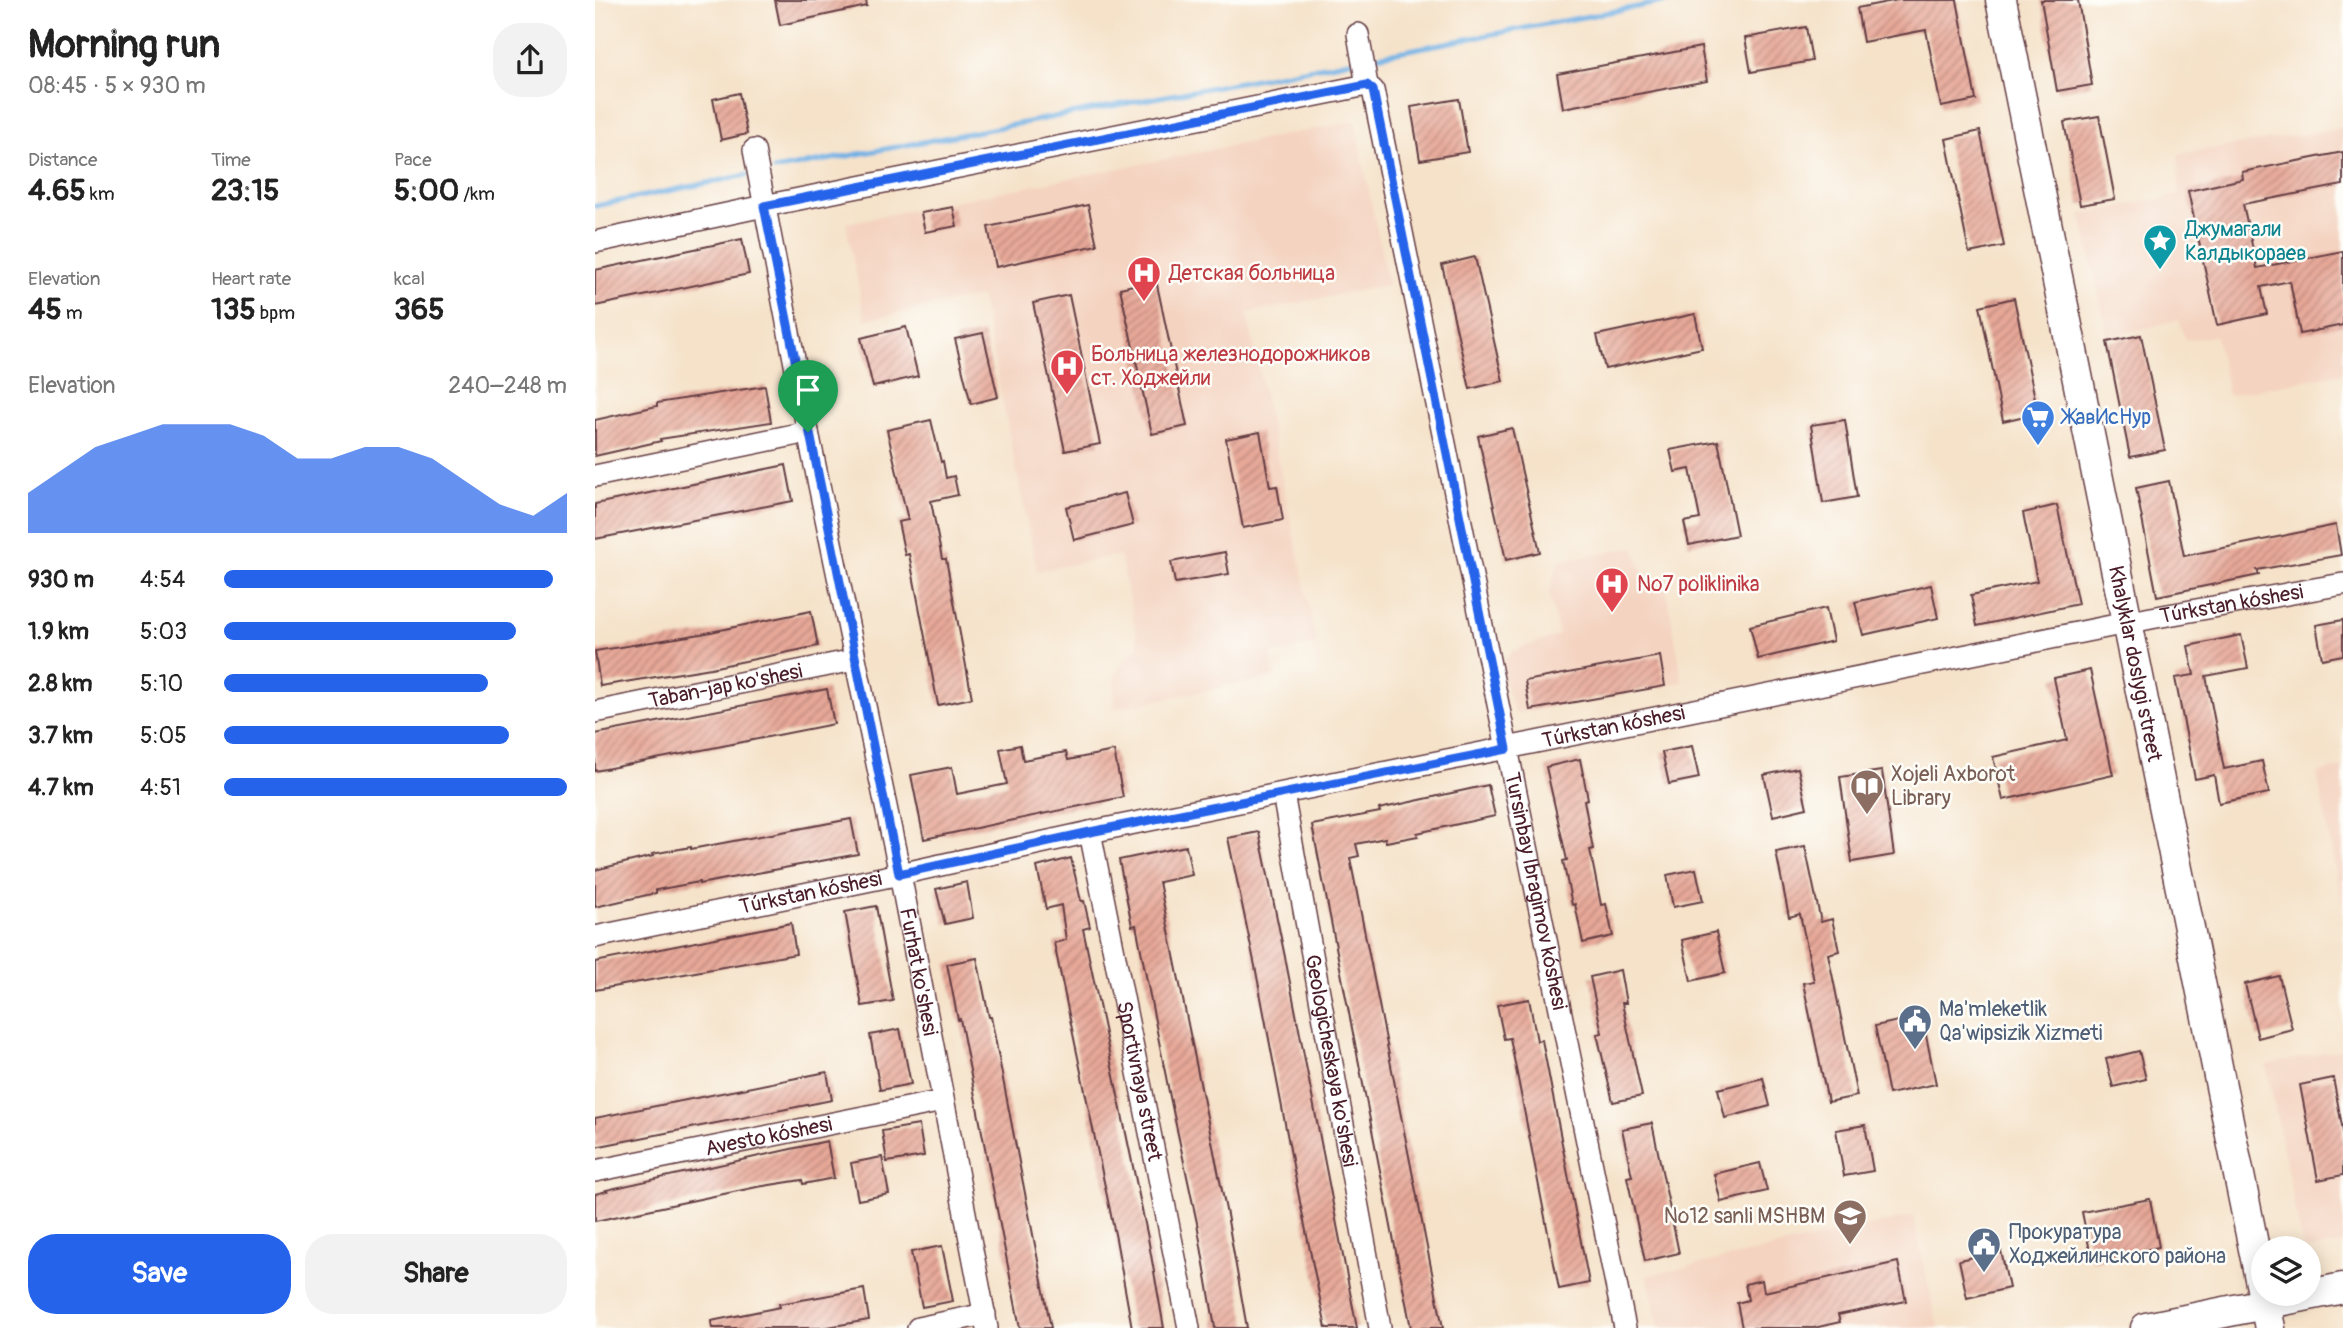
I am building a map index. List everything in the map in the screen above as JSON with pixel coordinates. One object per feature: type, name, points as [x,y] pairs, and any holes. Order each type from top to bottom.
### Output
[{"type":"street","name":"Khalyklar doslygi street","points":[[2001,0],[2267,1316]]},
{"type":"street","name":"Tursinbay Ibragimov kóshesi","points":[[1358,34],[1367,85],[1373,90],[1625,1328]]},
{"type":"street","points":[[595,242],[1367,85]]},
{"type":"street","name":"Furhat ko'shesi","points":[[754,150],[986,1321]]},
{"type":"street","points":[[595,476],[808,432]]},
{"type":"street","name":"Túrkstan kóshesi","points":[[595,937],[1090,832],[2127,623],[2343,584]]},
{"type":"street","name":"Taban-jap ko'shesi","points":[[595,712],[854,660]]},
{"type":"street","name":"Geologicheskaya ko'shesi","points":[[1283,794],[1380,1328]]},
{"type":"street","name":"Sportivnaya street","points":[[1090,832],[1189,1328]]},
{"type":"street","name":"Avesto kóshesi","points":[[595,1171],[943,1101]]},
{"type":"street","points":[[2146,1328],[2267,1316],[2343,1288]]},
{"type":"street","points":[[918,1328],[986,1321]]},
{"type":"shaded area","points":[[1355,121],[1388,285],[1247,313],[1317,644],[1271,654],[1275,677],[1114,709],[1114,682],[1118,669],[1139,646],[1120,555],[1037,571],[981,296],[865,320],[846,223]]},
{"type":"shaded area","points":[[2343,128],[2343,373],[2228,395],[2216,336],[2185,340],[2179,320],[2108,337],[2081,214],[2179,195],[2178,154]]},
{"type":"shaded area","name":"№7 poliklinika","points":[[1634,547],[1648,587],[1665,583],[1683,682],[1515,713],[1499,665],[1513,651],[1559,635],[1549,594],[1559,561]]},
{"type":"shaded area","points":[[2343,767],[2343,910],[2317,773]]},
{"type":"shaded area","points":[[2343,1049],[2343,1243],[2321,1247],[2321,1236],[2301,1236],[2266,1065]]},
{"type":"shaded area","name":"№12 sanli MSHBM","points":[[1913,1216],[1938,1328],[1659,1328],[1647,1276]]},
{"type":"building","points":[[775,0],[866,0],[867,6],[780,25]]},
{"type":"building","points":[[1898,0],[1957,0],[1976,100],[1941,107],[1926,30],[1863,42],[1857,8]]},
{"type":"building","points":[[2041,0],[2078,0],[2092,85],[2057,91]]},
{"type":"building","points":[[1806,27],[1812,61],[1751,72],[1745,38]]},
{"type":"building","points":[[1701,47],[1707,81],[1563,108],[1557,74]]},
{"type":"building","points":[[739,93],[747,134],[721,140],[713,99]]},
{"type":"building","points":[[1459,99],[1468,152],[1420,160],[1411,107]]},
{"type":"building","points":[[2099,116],[2115,199],[2080,205],[2064,122]]},
{"type":"building","points":[[1980,131],[2004,246],[1969,253],[1946,139]]},
{"type":"building","points":[[2343,152],[2343,185],[2243,204],[2257,268],[2343,251],[2343,325],[2300,334],[2290,281],[2261,287],[2267,314],[2217,325],[2188,191],[2243,179],[2242,172]]},
{"type":"building","points":[[1088,205],[1097,245],[996,267],[988,227]]},
{"type":"building","points":[[953,207],[957,226],[925,232],[921,213]]},
{"type":"building","points":[[742,239],[749,274],[595,306],[595,270]]},
{"type":"building","points":[[1475,257],[1503,381],[1470,389],[1442,265]]},
{"type":"building","points":[[1156,280],[1187,426],[1152,434],[1120,288]]},
{"type":"building","points":[[1069,295],[1100,444],[1065,451],[1033,303]]},
{"type":"building","points":[[2014,298],[2038,413],[2003,421],[1980,306]]},
{"type":"building","points":[[1695,314],[1702,348],[1605,369],[1597,335]]},
{"type":"building","points":[[906,327],[918,376],[873,387],[861,338]]},
{"type":"building","points":[[983,333],[998,397],[971,404],[955,339]]},
{"type":"building","points":[[2141,335],[2165,450],[2130,457],[2107,342]]},
{"type":"building","points":[[765,386],[771,422],[660,439],[661,441],[595,456],[595,420],[657,406],[657,403]]},
{"type":"building","points":[[931,420],[946,478],[954,476],[958,495],[931,501],[942,559],[946,559],[972,698],[938,705],[909,554],[905,555],[898,522],[908,520],[887,430]]},
{"type":"building","points":[[1845,420],[1857,497],[1823,503],[1811,425]]},
{"type":"building","points":[[1512,428],[1540,552],[1506,560],[1478,436]]},
{"type":"building","points":[[1260,432],[1270,487],[1277,486],[1283,520],[1243,528],[1226,439]]},
{"type":"building","points":[[1718,441],[1737,535],[1689,545],[1684,522],[1700,519],[1690,469],[1675,472],[1670,450]]},
{"type":"building","points":[[786,465],[793,501],[595,539],[595,504]]},
{"type":"building","points":[[2169,481],[2184,556],[2336,525],[2341,555],[2257,570],[2259,575],[2157,596],[2136,488]]},
{"type":"building","points":[[1125,493],[1133,525],[1074,540],[1066,507]]},
{"type":"building","points":[[2057,505],[2078,604],[1977,626],[1971,595],[2037,581],[2023,513]]},
{"type":"building","points":[[1225,552],[1229,574],[1175,583],[1171,562]]},
{"type":"building","points":[[1931,585],[1938,618],[1863,635],[1855,602]]},
{"type":"building","points":[[1826,608],[1833,641],[1758,659],[1750,626]]},
{"type":"building","points":[[811,611],[818,646],[711,668],[600,686],[595,651],[701,634]]},
{"type":"building","points":[[2343,620],[2343,655],[2322,659],[2316,625]]},
{"type":"building","points":[[2241,635],[2248,668],[2206,676],[2224,769],[2262,761],[2269,793],[2219,803],[2214,775],[2195,779],[2175,678],[2194,675],[2188,646]]},
{"type":"building","points":[[1660,656],[1665,686],[1530,710],[1525,681]]},
{"type":"building","points":[[2090,670],[2113,775],[2003,800],[1993,757],[2067,740],[2054,678]]},
{"type":"building","points":[[827,689],[834,724],[595,771],[595,734]]},
{"type":"building","points":[[1020,745],[1023,760],[1066,752],[1068,760],[1114,751],[1123,797],[924,839],[911,775],[952,767],[957,794],[1007,784],[1000,749]]},
{"type":"building","points":[[1692,746],[1699,778],[1669,784],[1662,752]]},
{"type":"building","points":[[1580,759],[1588,799],[1584,800],[1593,849],[1590,850],[1601,905],[1606,904],[1613,936],[1583,943],[1575,904],[1572,905],[1563,861],[1567,860],[1546,767]]},
{"type":"building","points":[[1798,768],[1807,808],[1773,816],[1764,775]]},
{"type":"building","name":"Xojeli Axborot Library","points":[[1882,771],[1894,855],[1852,862],[1840,777]]},
{"type":"building","points":[[1488,785],[1495,816],[1417,833],[1418,836],[1386,842],[1385,838],[1356,844],[1359,856],[1350,858],[1443,1328],[1411,1328],[1312,825],[1380,812],[1379,809]]},
{"type":"building","points":[[851,819],[858,854],[656,890],[656,893],[595,907],[595,870],[653,856],[652,854]]},
{"type":"building","points":[[1259,832],[1357,1328],[1326,1328],[1228,838]]},
{"type":"building","points":[[1186,846],[1192,875],[1159,882],[1227,1215],[1247,1328],[1215,1328],[1197,1223],[1136,925],[1132,926],[1119,860]]},
{"type":"building","points":[[1805,846],[1821,922],[1832,919],[1839,951],[1828,954],[1857,1096],[1828,1102],[1803,983],[1814,981],[1800,914],[1789,917],[1776,852]]},
{"type":"building","points":[[1071,858],[1090,927],[1083,929],[1148,1238],[1164,1328],[1132,1328],[1054,943],[1066,940],[1061,905],[1046,909],[1037,867]]},
{"type":"building","points":[[1696,869],[1703,901],[1673,907],[1667,875]]},
{"type":"building","points":[[967,882],[973,918],[945,924],[936,889]]},
{"type":"building","points":[[876,906],[893,1001],[862,1006],[845,912]]},
{"type":"building","points":[[791,923],[796,954],[595,990],[595,962]]},
{"type":"building","points":[[1716,932],[1725,973],[1691,981],[1682,940]]},
{"type":"building","points":[[977,958],[991,1017],[1051,1328],[1020,1328],[960,1019],[958,1020],[947,964]]},
{"type":"building","points":[[1620,970],[1626,1003],[1622,1003],[1642,1096],[1613,1102],[1597,1034],[1602,1033],[1590,977]]},
{"type":"building","points":[[2279,976],[2292,1029],[2258,1038],[2245,984]]},
{"type":"building","points":[[1529,999],[1537,1041],[1542,1040],[1589,1283],[1559,1289],[1510,1038],[1504,1039],[1497,1005]]},
{"type":"building","points":[[1922,1016],[1936,1084],[1889,1094],[1875,1026]]},
{"type":"building","points":[[900,1029],[911,1084],[880,1090],[870,1035]]},
{"type":"building","points":[[2139,1051],[2146,1079],[2113,1087],[2106,1059]]},
{"type":"building","points":[[827,1072],[832,1100],[595,1147],[595,1118]]},
{"type":"building","points":[[1763,1078],[1770,1106],[1725,1118],[1718,1089]]},
{"type":"building","points":[[2333,1078],[2343,1131],[2343,1175],[2318,1180],[2300,1085]]},
{"type":"building","points":[[1652,1123],[1679,1253],[1645,1261],[1627,1177],[1632,1176],[1622,1129]]},
{"type":"building","points":[[919,1125],[924,1156],[887,1162],[882,1131]]},
{"type":"building","points":[[1865,1125],[1873,1171],[1844,1176],[1836,1130]]},
{"type":"building","points":[[827,1141],[834,1178],[803,1184],[802,1180],[757,1187],[595,1221],[595,1194],[606,1190]]},
{"type":"building","points":[[882,1157],[889,1194],[858,1200],[851,1163]]},
{"type":"building","points":[[1760,1163],[1767,1191],[1721,1202],[1714,1174]]},
{"type":"building","points":[[2150,1199],[2159,1247],[2092,1261],[2082,1212]]},
{"type":"building","points":[[942,1246],[953,1301],[922,1307],[911,1252]]},
{"type":"building","points":[[2001,1251],[2009,1288],[1967,1298],[1959,1260]]},
{"type":"building","points":[[1898,1262],[1906,1301],[1838,1315],[1840,1322],[1814,1328],[1742,1328],[1737,1303],[1748,1300],[1745,1284],[1762,1280],[1764,1292]]},
{"type":"building","points":[[864,1289],[869,1320],[822,1328],[712,1328],[711,1321],[780,1307],[779,1304]]},
{"type":"waterway","points":[[1366,58],[1674,0]]},
{"type":"waterway","points":[[774,170],[1356,60]]},
{"type":"waterway","points":[[595,206],[747,175]]},
{"type":"place","name":"Джумагали Калдыкораев","points":[[2160,271]]},
{"type":"place","name":"Детская больница","points":[[1144,303]]},
{"type":"place","name":"Больница железнодорожников ст. Ходжейли","points":[[1067,396]]},
{"type":"place","name":"ЖавИсНур","points":[[2038,447]]},
{"type":"place","name":"№7 poliklinika","points":[[1612,614]]},
{"type":"place","name":"Xojeli Axborot Library","points":[[1867,816]]},
{"type":"place","name":"Ma'mleketlik Qa'wipsizik Xizmeti","points":[[1915,1051]]},
{"type":"place","name":"№12 sanli MSHBM","points":[[1850,1246]]},
{"type":"place","name":"Прокуратура Ходжейлинского района","points":[[1984,1274]]},
{"type":"route","points":[[1367,85],[1373,90],[1507,749],[1090,832],[899,874],[808,432],[764,206],[1367,85]]}]
